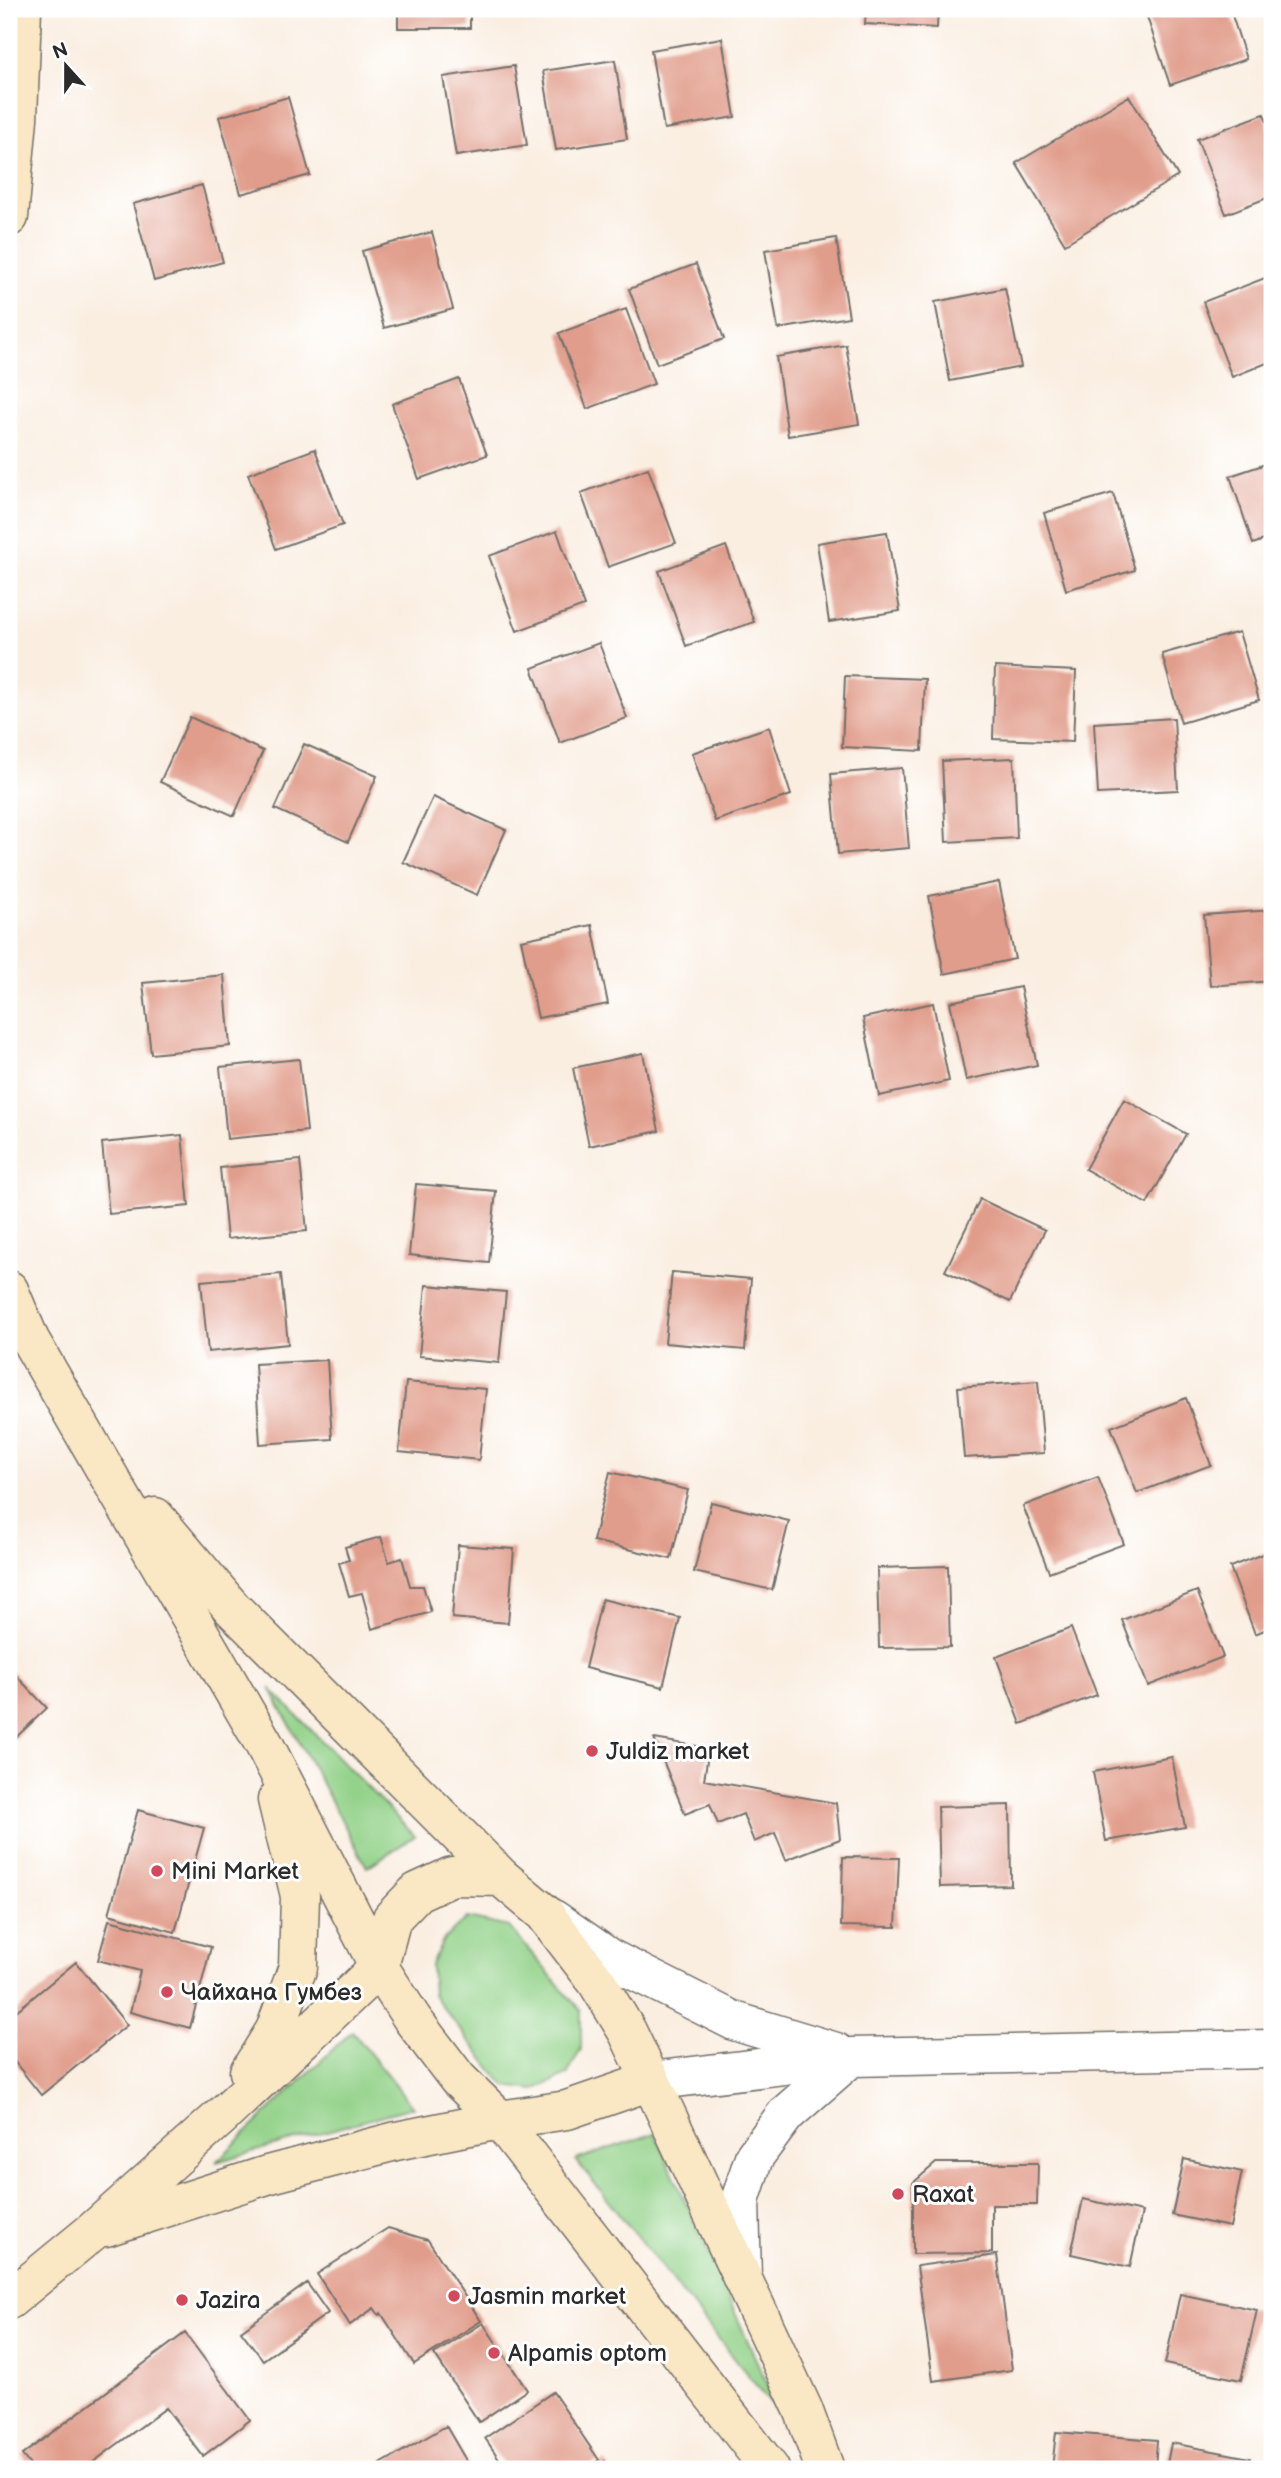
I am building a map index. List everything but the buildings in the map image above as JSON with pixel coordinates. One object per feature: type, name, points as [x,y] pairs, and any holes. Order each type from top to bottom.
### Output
[{"type":"main road","points":[[9,217],[18,119],[22,9]]},
{"type":"main road","points":[[9,1290],[30,1340],[264,1744],[379,1967],[413,2020],[458,2079],[500,2120],[770,2469]]},
{"type":"main road","points":[[93,1445],[232,1608],[501,1877],[544,1913],[597,1982],[627,2031],[651,2081],[803,2409],[825,2469]]},
{"type":"main road","points":[[223,2115],[275,2030],[298,1967],[300,1896],[264,1744]]},
{"type":"main road","points":[[9,2301],[93,2231],[223,2115],[379,1967],[392,1918],[417,1892],[452,1876],[501,1877]]},
{"type":"main road","points":[[93,2231],[267,2175],[396,2141],[500,2120],[567,2110],[651,2081]]},
{"type":"street","points":[[544,1913],[609,1958],[734,2021],[851,2057]]},
{"type":"street","points":[[651,2081],[851,2057],[1272,2049]]},
{"type":"street","points":[[741,2278],[740,2201],[754,2157],[786,2114],[851,2057]]},
{"type":"green space","points":[[270,1688],[415,1836],[367,1867]]},
{"type":"green space","points":[[467,1918],[509,1927],[581,2011],[581,2049],[567,2075],[534,2090],[505,2086],[433,1995],[431,1965],[443,1940]]},
{"type":"green space","points":[[352,2031],[413,2107],[216,2162]]},
{"type":"green space","points":[[655,2133],[782,2418],[576,2160]]},
{"type":"place","name":"Juldiz market","points":[[592,1751]]},
{"type":"place","name":"Mini Market","points":[[157,1871]]},
{"type":"place","name":"Чайхана Гумбез","points":[[167,1992]]},
{"type":"place","name":"Raxat","points":[[898,2194]]},
{"type":"place","name":"Jasmin market","points":[[454,2296]]},
{"type":"place","name":"Jazira","points":[[182,2300]]},
{"type":"place","name":"Alpamis optom","points":[[494,2353]]}]
